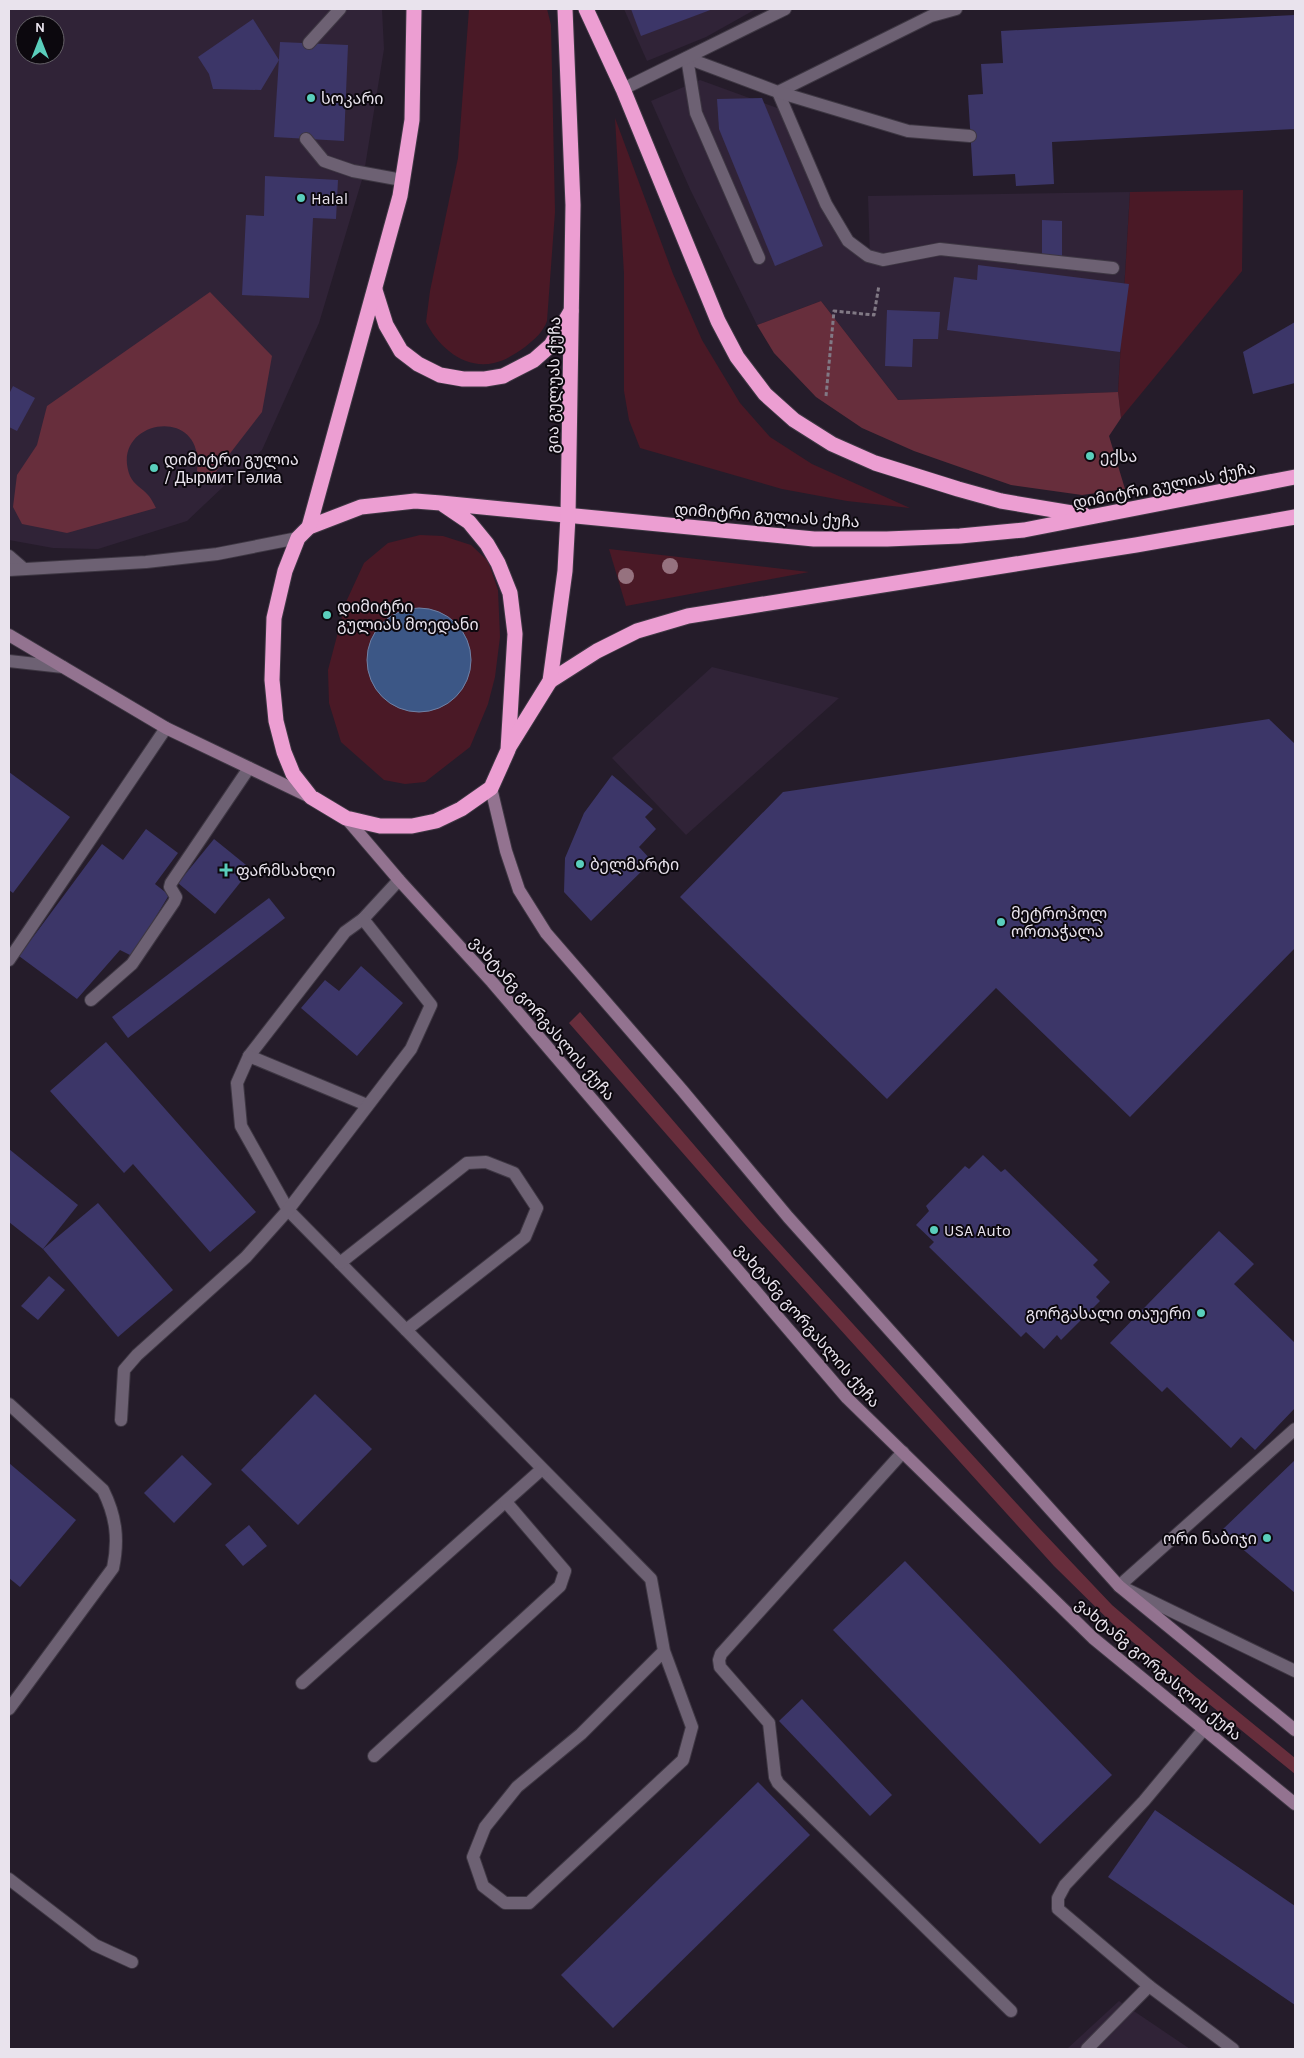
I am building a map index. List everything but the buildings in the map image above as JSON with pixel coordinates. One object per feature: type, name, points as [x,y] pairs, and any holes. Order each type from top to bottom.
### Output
[{"type":"highway","points":[[414,9],[415,42],[412,120],[402,180],[375,290],[304,532],[285,571],[274,618],[272,680],[276,721],[284,752],[293,774],[311,797],[346,818],[380,826],[412,826],[436,821],[461,809],[491,788],[508,750],[515,634],[510,593],[498,563],[487,544],[469,522],[441,503]]},
{"type":"highway","name":"გია გულუას ქუჩა","points":[[508,750],[550,681],[565,571],[568,516],[573,206],[565,9]]},
{"type":"highway","points":[[586,9],[623,89],[718,321],[737,357],[765,394],[794,420],[832,444],[875,463],[1002,501],[1096,516]]},
{"type":"highway","points":[[375,290],[386,325],[401,351],[418,364],[440,375],[463,379],[485,379],[503,376],[534,360],[552,345],[571,310]]},
{"type":"highway","name":"დიმიტრი გულიას ქუჩა","points":[[304,532],[361,507],[415,501],[814,539],[960,536],[1024,530],[1295,477]]},
{"type":"highway","points":[[550,681],[597,652],[637,631],[688,616],[1136,545],[1295,517]]},
{"type":"street","points":[[309,43],[340,9]]},
{"type":"street","points":[[623,89],[785,9]]},
{"type":"street","points":[[778,92],[932,16],[956,9]]},
{"type":"street","points":[[687,58],[778,92],[908,131],[970,136]]},
{"type":"street","points":[[687,58],[696,113],[759,258]]},
{"type":"street","points":[[778,92],[826,204],[848,241],[868,256],[883,260],[940,250],[1113,268]]},
{"type":"street","points":[[306,139],[324,161],[353,171],[402,180]]},
{"type":"street","points":[[9,570],[146,562],[217,554],[304,532]]},
{"type":"street","points":[[9,556],[24,570]]},
{"type":"street","points":[[9,635],[166,728],[311,797]]},
{"type":"street","points":[[9,661],[62,666]]},
{"type":"street","points":[[9,960],[166,728]]},
{"type":"street","points":[[92,1000],[132,964],[169,910],[176,897],[170,884],[249,768]]},
{"type":"street","points":[[491,788],[506,851],[519,890],[546,933],[682,1090],[788,1217],[1119,1586],[1295,1730]]},
{"type":"street","name":"ვახტანგ გორგასლის ქუჩა","points":[[346,818],[399,880],[492,982],[847,1398],[1093,1638],[1295,1804]]},
{"type":"street","points":[[399,880],[363,919],[345,932],[249,1056],[236,1083],[241,1126],[288,1210],[651,1579],[664,1651],[692,1727],[683,1760],[529,1903],[505,1903],[483,1886],[473,1857],[485,1827],[517,1787],[581,1734],[664,1651]]},
{"type":"street","points":[[121,1420],[124,1370],[137,1355],[246,1256],[288,1210],[411,1049],[431,1005],[363,919]]},
{"type":"street","points":[[249,1056],[367,1105]]},
{"type":"street","points":[[340,1263],[466,1163],[486,1162],[514,1173],[538,1208],[525,1237],[406,1330]]},
{"type":"street","points":[[9,1404],[103,1490],[112,1508],[117,1549],[113,1568],[9,1709]]},
{"type":"street","points":[[1119,1586],[1295,1430]]},
{"type":"street","points":[[904,1452],[721,1654],[719,1660],[720,1667],[769,1723],[775,1777],[778,1783],[1011,2011]]},
{"type":"street","points":[[302,1683],[542,1469]]},
{"type":"street","points":[[374,1756],[560,1586],[565,1570],[506,1502]]},
{"type":"street","points":[[1119,1586],[1295,1671]]},
{"type":"street","points":[[1204,1729],[1144,1801],[1065,1885],[1058,1898],[1058,1909],[1149,1986],[1233,2049]]},
{"type":"street","points":[[9,1879],[95,1945],[132,1962]]},
{"type":"street","points":[[1087,2049],[1149,1986]]},
{"type":"path","points":[[826,396],[834,311],[874,314]]},
{"type":"shaded area","points":[[9,9],[382,9],[384,49],[364,173],[319,323],[262,450],[187,521],[98,549],[53,548],[9,540]]},
{"type":"shaded area","points":[[469,9],[547,9],[551,25],[555,212],[547,321],[538,335],[521,350],[494,363],[483,364],[463,360],[445,348],[426,322],[430,291],[458,158]]},
{"type":"shaded area","points":[[624,9],[756,9],[706,37],[647,61]]},
{"type":"shaded area","points":[[700,80],[783,110],[827,212],[870,258],[868,196],[1130,192],[1118,392],[898,400],[821,301],[757,325],[690,189],[651,101]]},
{"type":"shaded area","points":[[615,118],[673,274],[702,340],[740,403],[770,437],[812,464],[910,508],[847,501],[782,489],[640,448],[629,420],[624,391],[624,274]]},
{"type":"shaded area","points":[[1243,190],[1242,271],[1121,418],[1118,392],[1130,192]]},
{"type":"shaded area","points":[[210,292],[272,356],[262,412],[211,478],[197,471],[196,449],[187,435],[174,427],[159,427],[144,432],[132,442],[127,457],[130,476],[149,496],[156,508],[67,533],[22,524],[13,507],[17,475],[37,445],[47,406]]},
{"type":"shaded area","points":[[821,301],[898,400],[1118,392],[1121,418],[1109,436],[1125,489],[1082,495],[1011,485],[914,451],[862,428],[816,397],[774,353],[757,325]]},
{"type":"shaded area","points":[[420,535],[443,536],[471,545],[488,561],[498,590],[500,637],[495,677],[488,704],[470,747],[425,782],[405,784],[384,780],[341,742],[329,703],[328,670],[346,602],[364,563],[388,543]]},
{"type":"shaded area","points":[[609,549],[809,572],[626,606]]},
{"type":"shaded area","points":[[712,667],[839,698],[686,835],[612,758]]},
{"type":"shaded area","points":[[580,1012],[761,1223],[1039,1528],[1112,1605],[1295,1758],[1295,1774],[1123,1634],[1054,1566],[744,1223],[569,1023]]},
{"type":"shaded area","points":[[1119,2001],[1190,2049],[1067,2049]]},
{"type":"water","points":[[419,608],[439,612],[448,617],[462,631],[467,640],[471,660],[467,680],[462,689],[448,703],[439,708],[419,712],[399,708],[390,703],[376,689],[371,680],[367,660],[371,640],[376,631],[390,617],[399,612]]},
{"type":"place","name":"სოკარი","points":[[311,98]]},
{"type":"place","name":"Halal","points":[[301,198]]},
{"type":"place","name":"ექსა","points":[[1090,456]]},
{"type":"place","name":"დიმიტრი გულია / Дырмит Гәлиа","points":[[154,468]]},
{"type":"place","name":"დიმიტრი გულიას მოედანი","points":[[327,615]]},
{"type":"place","name":"ბელმარტი","points":[[580,864]]},
{"type":"place","name":"ფარმსახლი","points":[[226,870]]},
{"type":"place","name":"მეტროპოლ ორთაჭალა","points":[[1001,922]]},
{"type":"place","name":"USA Auto","points":[[934,1230]]},
{"type":"place","name":"გორგასალი თაუერი","points":[[1201,1313]]},
{"type":"place","name":"ორი ნაბიჯი","points":[[1267,1538]]}]
